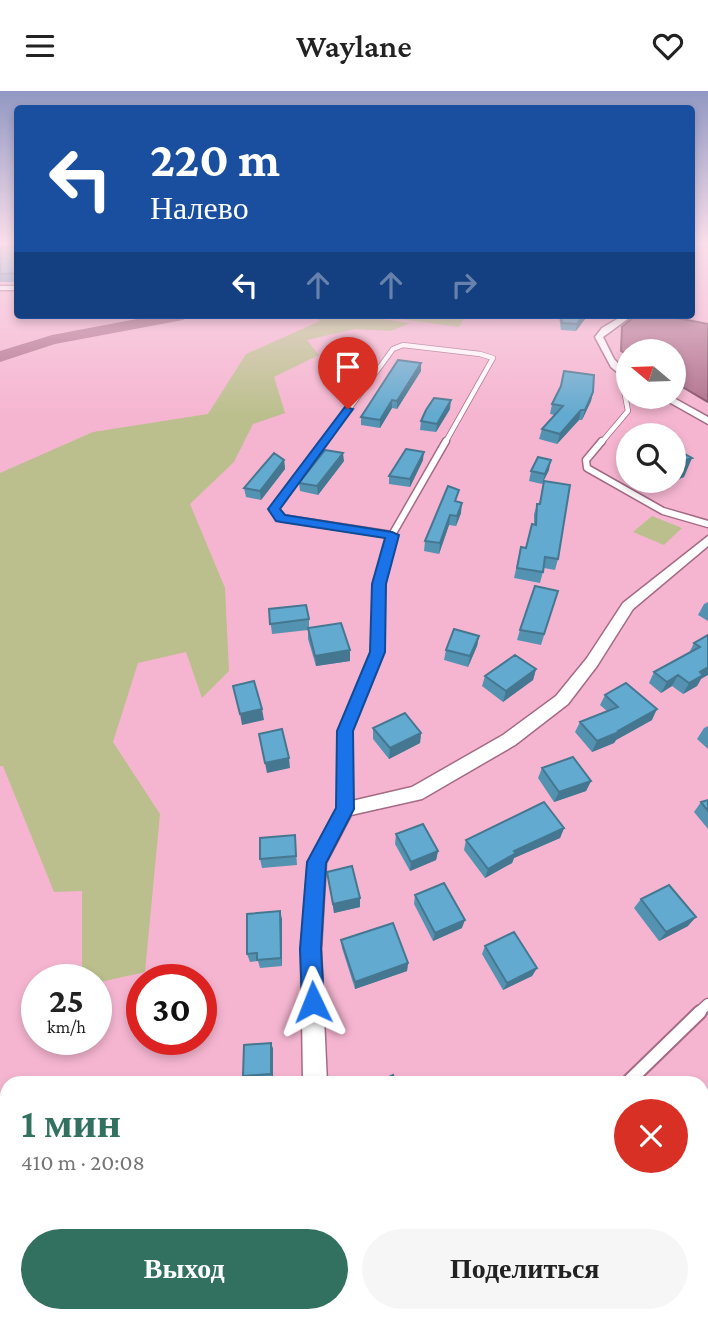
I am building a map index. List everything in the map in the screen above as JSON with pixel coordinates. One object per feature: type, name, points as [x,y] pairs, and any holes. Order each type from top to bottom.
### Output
[{"type":"street","points":[[616,366],[603,349],[599,337],[604,330],[622,319]]},
{"type":"street","points":[[686,409],[708,421]]},
{"type":"street","points":[[316,1076],[311,949],[317,862],[345,809],[416,794],[520,732],[562,700],[592,662],[628,606],[708,540]]},
{"type":"lane","points":[[345,809],[345,731],[378,652],[379,584],[392,535],[493,358],[481,354],[403,345],[393,349],[274,509],[281,518],[392,535]]},
{"type":"lane","points":[[628,409],[586,460],[587,468],[663,511],[708,524]]},
{"type":"lane","points":[[634,1076],[708,1004]]},
{"type":"green space","points":[[317,319],[382,319],[410,323],[391,331],[355,329],[307,340],[319,355],[274,377],[285,413],[253,424],[234,462],[190,504],[225,588],[229,671],[202,698],[186,652],[138,663],[113,742],[160,814],[146,964],[126,964],[126,976],[112,979],[112,964],[82,964],[82,891],[54,892],[3,766],[0,766],[0,473],[93,432],[208,414],[246,354],[320,321]]},
{"type":"green space","points":[[400,319],[463,319],[459,327]]},
{"type":"green space","points":[[652,516],[682,528],[664,545],[633,532]]},
{"type":"shaded area","points":[[631,319],[682,319],[708,324],[708,402],[686,389],[686,339],[622,339],[622,327]]},
{"type":"building","points":[[562,319],[581,319],[577,324],[562,323]]},
{"type":"building","points":[[398,360],[421,363],[397,401],[392,400],[380,420],[361,417]]},
{"type":"building","points":[[564,371],[594,375],[593,392],[585,410],[581,410],[560,434],[542,429],[563,406],[552,404],[561,386]]},
{"type":"building","points":[[434,398],[451,400],[437,424],[421,421],[426,410]]},
{"type":"building","points":[[406,449],[424,452],[410,479],[389,476]]},
{"type":"building","points":[[325,450],[343,453],[317,486],[299,483]]},
{"type":"building","points":[[274,453],[284,460],[260,491],[244,488]]},
{"type":"building","points":[[538,457],[551,460],[545,474],[531,471]]},
{"type":"building","points":[[544,481],[570,485],[558,559],[545,557],[543,572],[517,568],[521,547],[526,548],[532,524],[536,525],[537,504],[540,504]]},
{"type":"building","points":[[448,486],[459,490],[455,501],[462,503],[457,516],[450,515],[440,543],[425,541]]},
{"type":"building","points":[[535,586],[558,591],[544,634],[520,630]]},
{"type":"building","points":[[306,605],[309,619],[270,624],[269,609]]},
{"type":"building","points":[[341,623],[350,650],[315,656],[308,628]]},
{"type":"building","points":[[454,629],[479,636],[470,656],[446,650]]},
{"type":"building","points":[[708,635],[708,667],[700,672],[703,675],[689,683],[678,675],[667,682],[654,672],[700,647],[694,643]]},
{"type":"building","points":[[515,655],[536,669],[506,691],[485,676]]},
{"type":"building","points":[[254,681],[262,709],[240,714],[233,686]]},
{"type":"building","points":[[626,683],[657,709],[619,732],[597,741],[580,722],[618,707],[605,695]]},
{"type":"building","points":[[405,713],[421,733],[390,748],[373,728]]},
{"type":"building","points":[[282,729],[289,758],[265,763],[259,734]]},
{"type":"building","points":[[573,757],[591,781],[559,792],[542,768]]},
{"type":"building","points":[[708,800],[708,811],[701,802]]},
{"type":"building","points":[[544,802],[564,828],[514,851],[516,853],[488,869],[466,840]]},
{"type":"building","points":[[423,824],[438,851],[411,862],[396,834]]},
{"type":"building","points":[[295,835],[296,856],[260,859],[260,838]]},
{"type":"building","points":[[352,866],[360,898],[333,904],[327,872]]},
{"type":"building","points":[[444,883],[465,920],[435,933],[415,895]]},
{"type":"building","points":[[669,885],[696,917],[666,932],[641,899]]},
{"type":"building","points":[[280,911],[281,958],[257,960],[257,953],[247,954],[247,914]]},
{"type":"building","points":[[393,923],[408,963],[355,982],[341,940]]},
{"type":"building","points":[[514,932],[537,968],[507,983],[485,946]]},
{"type":"building","points":[[271,1043],[271,1074],[243,1076],[244,1045]]},
{"type":"waterway","points":[[0,357],[52,340],[162,319]]},
{"type":"route","points":[[313,1002],[311,949],[317,862],[345,809],[345,731],[378,652],[379,584],[392,535],[281,518],[274,509],[348,409]]}]
